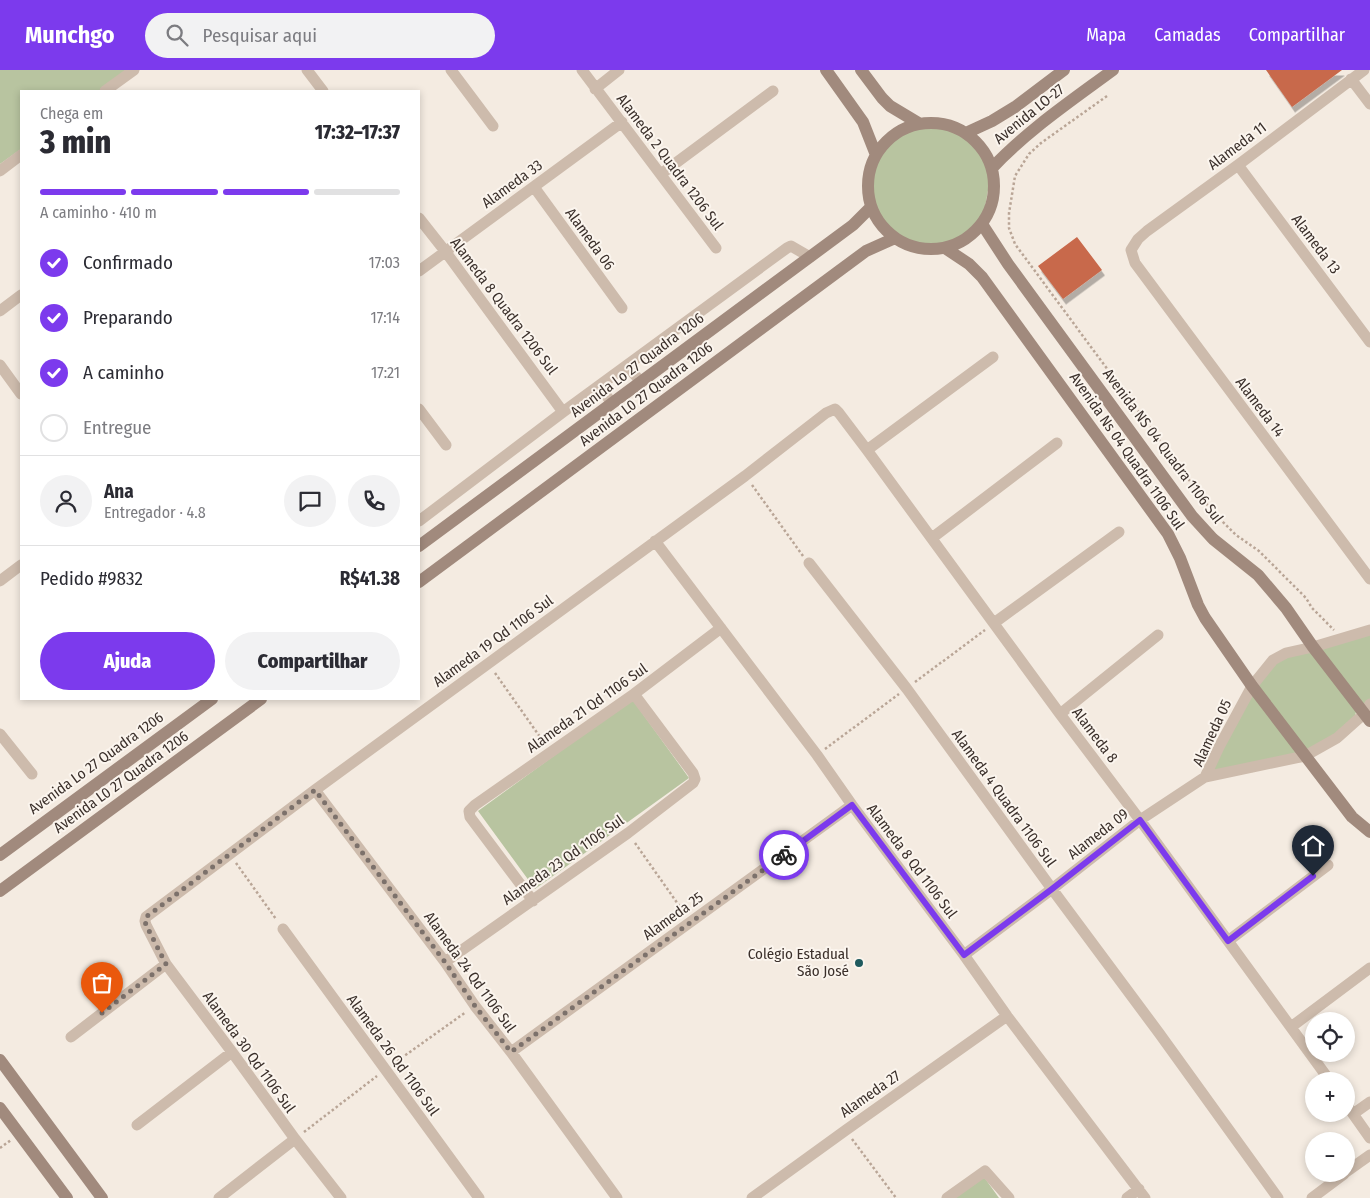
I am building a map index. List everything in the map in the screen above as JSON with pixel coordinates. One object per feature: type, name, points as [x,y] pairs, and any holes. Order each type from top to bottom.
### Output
[{"type":"main road","points":[[826,70],[863,122],[876,155]]},
{"type":"main road","points":[[861,70],[890,106],[920,124]]},
{"type":"main road","name":"Avenida LO-27","points":[[966,133],[992,121],[1015,107],[1064,70]]},
{"type":"main road","name":"Avenida LO-27","points":[[992,168],[1033,130],[1113,70]]},
{"type":"main road","points":[[936,123],[952,126],[966,133],[979,144],[992,168],[995,191],[991,208],[982,224],[972,235],[959,243],[945,248],[919,248],[895,238],[885,230],[871,207],[868,189],[870,171],[876,155],[895,134],[920,124],[936,123]]},
{"type":"main road","name":"Avenida Lo 27 Quadra 1206","points":[[420,545],[853,225],[871,207]]},
{"type":"main road","name":"Avenida NS 04 Quadra 1106 Sul","points":[[982,224],[1008,264],[1192,516],[1213,539],[1258,575],[1286,608],[1313,647],[1368,713]]},
{"type":"main road","name":"Avenida L0 27 Quadra 1206","points":[[420,581],[866,251],[895,238]]},
{"type":"main road","name":"Avenida Ns 04 Quadra 1106 Sul","points":[[945,248],[969,264],[982,277],[1168,534],[1205,618],[1252,686],[1352,817],[1370,832]]},
{"type":"main road","name":"Avenida Lo 27 Quadra 1206","points":[[0,855],[197,704],[209,700]]},
{"type":"main road","name":"Avenida L0 27 Quadra 1206","points":[[0,891],[260,700]]},
{"type":"main road","points":[[0,1060],[102,1198]]},
{"type":"main road","points":[[0,1108],[67,1198]]},
{"type":"street","points":[[106,90],[134,70]]},
{"type":"street","points":[[307,70],[321,90]]},
{"type":"street","points":[[451,70],[493,126]]},
{"type":"street","name":"Alameda 2 Quadra 1206 Sul","points":[[582,70],[716,248]]},
{"type":"street","points":[[595,89],[619,70]]},
{"type":"street","name":"Alameda 11","points":[[1131,250],[1138,239],[1147,231],[1364,70]]},
{"type":"street","points":[[1351,79],[1370,104]]},
{"type":"street","points":[[661,174],[774,92]]},
{"type":"street","name":"Alameda 33","points":[[420,270],[622,122]]},
{"type":"street","points":[[0,171],[20,156]]},
{"type":"street","name":"Alameda 13","points":[[1238,165],[1370,342]]},
{"type":"street","name":"Alameda 06","points":[[534,187],[622,308]]},
{"type":"street","name":"Alameda 8 Quadra 1206 Sul","points":[[420,219],[563,412]]},
{"type":"street","points":[[420,520],[598,386],[787,248],[791,246],[810,257]]},
{"type":"street","name":"Alameda 14","points":[[1131,250],[1135,263],[1370,579]]},
{"type":"street","points":[[0,311],[20,296]]},
{"type":"street","points":[[867,450],[993,357]]},
{"type":"street","points":[[0,365],[20,393]]},
{"type":"street","points":[[627,366],[641,382]]},
{"type":"street","points":[[598,386],[612,403]]},
{"type":"street","name":"Alameda 8","points":[[834,409],[840,413],[1324,1072]]},
{"type":"street","name":"Alameda 19 Qd 1106 Sul","points":[[146,917],[315,790],[745,476],[826,413],[834,409]]},
{"type":"street","points":[[420,410],[446,445]]},
{"type":"street","points":[[932,538],[1057,443]]},
{"type":"street","points":[[994,623],[1119,532]]},
{"type":"street","name":"Alameda 8 Qd 1106 Sul","points":[[655,541],[817,755],[1007,1016],[1142,1194]]},
{"type":"street","name":"Alameda 4 Quadra 1106 Sul","points":[[809,563],[907,689],[1278,1198]]},
{"type":"street","points":[[0,581],[18,568]]},
{"type":"street","name":"Alameda 21 Qd 1106 Sul","points":[[532,901],[470,817],[469,811],[634,694],[721,628]]},
{"type":"street","name":"Alameda 05","points":[[1205,777],[1252,686],[1273,660],[1286,653],[1370,630]]},
{"type":"street","points":[[1060,714],[1158,635]]},
{"type":"street","name":"Alameda 23 Qd 1106 Sul","points":[[445,962],[628,833],[693,783],[695,779],[693,773],[634,694]]},
{"type":"street","name":"Alameda 05","points":[[1205,777],[1305,756],[1337,738],[1368,713]]},
{"type":"street","points":[[0,734],[32,774]]},
{"type":"street","name":"Alameda 09","points":[[964,955],[1140,820],[1205,777]]},
{"type":"street","name":"Alameda 24 Qd 1106 Sul","points":[[315,790],[445,962],[475,1006],[511,1052],[617,1198]]},
{"type":"street","name":"Alameda 25","points":[[511,1052],[852,805]]},
{"type":"street","points":[[1228,941],[1328,865]]},
{"type":"street","name":"Alameda 30 Qd 1106 Sul","points":[[146,917],[146,925],[166,964],[295,1139],[341,1198]]},
{"type":"street","name":"Alameda 26 Qd 1106 Sul","points":[[283,929],[479,1198]]},
{"type":"street","points":[[71,1037],[166,964]]},
{"type":"street","points":[[1291,1027],[1370,968]]},
{"type":"street","name":"Alameda 27","points":[[752,1198],[1007,1016]]},
{"type":"street","points":[[137,1125],[232,1052]]},
{"type":"street","points":[[1355,1113],[1370,1102]]},
{"type":"street","points":[[1355,1117],[1370,1138]]},
{"type":"street","points":[[219,1198],[295,1139]]},
{"type":"street","points":[[1355,1166],[1370,1155]]},
{"type":"street","points":[[947,1198],[985,1171],[1009,1198]]},
{"type":"street","points":[[1312,1198],[1333,1182]]},
{"type":"street","points":[[1127,1198],[1142,1194]]},
{"type":"path","points":[[1107,96],[1041,143],[1029,154],[1015,176],[1009,213],[1009,228],[1015,244],[1212,511],[1236,535],[1259,552],[1306,598],[1312,608],[1336,633]]},
{"type":"path","points":[[745,476],[809,563]]},
{"type":"path","points":[[488,664],[550,752]]},
{"type":"path","points":[[628,833],[691,922]]},
{"type":"path","points":[[230,854],[283,929]]},
{"type":"path","points":[[846,1130],[896,1198]]},
{"type":"green space","points":[[0,70],[132,70],[104,90],[20,90],[20,150],[0,164]]},
{"type":"green space","points":[[920,124],[966,133],[992,168],[982,224],[945,248],[906,244],[871,207],[876,155],[895,134]]},
{"type":"green space","points":[[1370,630],[1370,704],[1358,705],[1352,726],[1323,746],[1205,777],[1273,660]]},
{"type":"green space","points":[[632,699],[689,778],[535,889],[478,811]]},
{"type":"green space","points":[[984,1177],[999,1198],[954,1198]]},
{"type":"building","points":[[1266,70],[1342,70],[1292,107]]},
{"type":"building","points":[[1077,237],[1102,270],[1063,299],[1038,266]]},
{"type":"way so far","points":[[102,1013],[166,964],[146,925],[146,917],[315,790],[511,1052],[784,855]]},
{"type":"place","name":"Colégio Estadual São José","points":[[859,963]]},
{"type":"route","points":[[784,855],[852,805],[964,955],[1140,820],[1228,941],[1313,876]]}]
